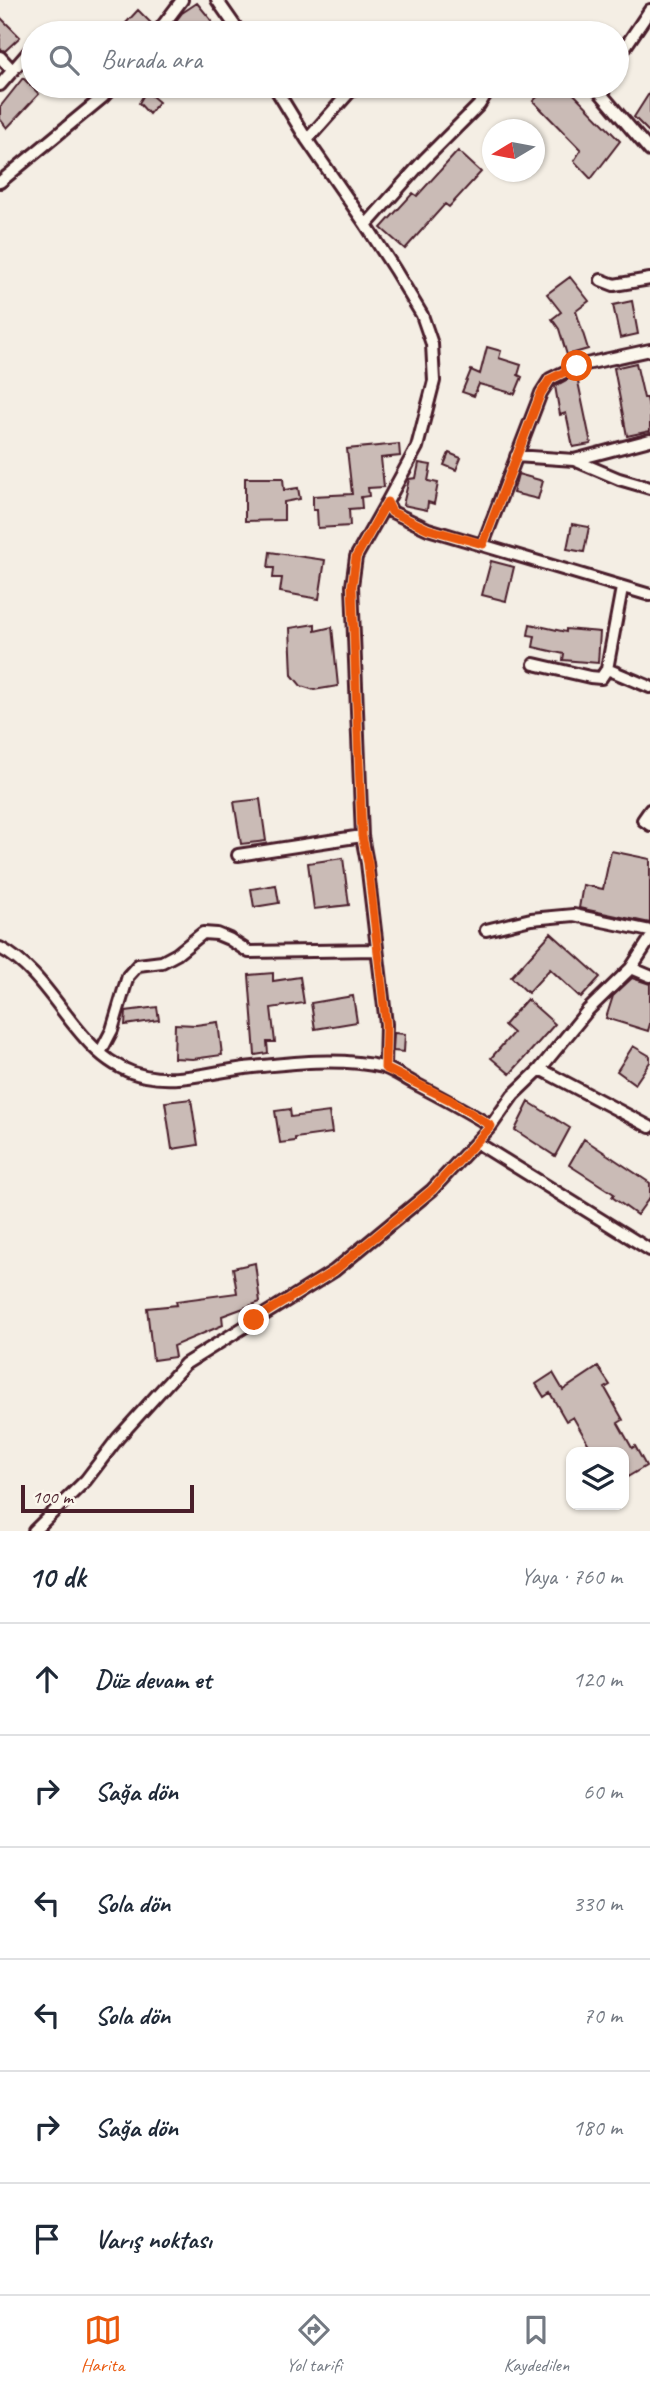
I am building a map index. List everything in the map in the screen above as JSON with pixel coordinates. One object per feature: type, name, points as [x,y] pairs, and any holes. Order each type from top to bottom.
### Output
[{"type":"street","points":[[166,21],[182,0]]},
{"type":"street","points":[[217,0],[232,21]]},
{"type":"street","points":[[629,41],[650,9]]},
{"type":"street","points":[[0,57],[13,71]]},
{"type":"street","points":[[0,85],[21,61]]},
{"type":"street","points":[[0,182],[102,98]]},
{"type":"street","points":[[281,98],[422,315],[432,344],[434,381],[417,447],[356,557],[352,586],[362,836],[368,863],[386,1024],[385,1068]]},
{"type":"street","points":[[307,140],[344,98]]},
{"type":"street","points":[[366,225],[483,98]]},
{"type":"street","points":[[604,98],[650,151]]},
{"type":"street","points":[[601,280],[614,285],[650,279]]},
{"type":"street","points":[[483,544],[541,393],[550,379],[577,366],[650,350]]},
{"type":"street","points":[[516,456],[574,460],[650,440]]},
{"type":"street","points":[[574,460],[619,479],[650,488]]},
{"type":"street","points":[[387,502],[392,512],[428,529],[650,595]]},
{"type":"street","points":[[534,664],[601,678],[607,669],[622,588]]},
{"type":"street","points":[[607,669],[650,687]]},
{"type":"street","points":[[650,810],[643,820],[650,825]]},
{"type":"street","points":[[238,855],[362,836]]},
{"type":"street","points":[[486,930],[531,919],[574,915],[650,931]]},
{"type":"street","points":[[100,1053],[112,1030],[128,976],[138,965],[162,962],[177,954],[203,933],[217,934],[249,952],[376,950]]},
{"type":"street","points":[[34,1531],[86,1480],[118,1438],[185,1364],[334,1271],[432,1190],[491,1126],[513,1095],[540,1069],[588,1010],[631,968],[650,939]]},
{"type":"street","points":[[0,948],[13,955],[44,985],[82,1034],[117,1067],[145,1076],[180,1079],[245,1068],[341,1062],[385,1068],[450,1100],[491,1126]]},
{"type":"street","points":[[631,968],[650,976]]},
{"type":"street","points":[[540,1069],[650,1127]]},
{"type":"street","points":[[476,1142],[650,1251]]},
{"type":"building","points":[[197,3],[212,21],[176,21],[182,13]]},
{"type":"building","points":[[138,10],[149,21],[128,21]]},
{"type":"building","points":[[0,17],[20,37],[5,51],[0,49]]},
{"type":"building","points":[[21,81],[21,98],[35,98],[7,128],[0,119],[0,107]]},
{"type":"building","points":[[650,92],[650,133],[634,117]]},
{"type":"building","points":[[142,98],[154,98],[159,102],[149,114],[139,103]]},
{"type":"building","points":[[536,98],[578,98],[620,141],[591,179],[574,161],[581,150],[533,101]]},
{"type":"building","points":[[458,151],[481,172],[449,207],[445,204],[405,249],[381,228],[413,193],[417,196]]},
{"type":"building","points":[[570,277],[589,301],[576,311],[588,349],[567,355],[559,329],[552,319],[561,312],[547,294]]},
{"type":"building","points":[[632,301],[638,334],[620,338],[613,305]]},
{"type":"building","points":[[487,347],[501,351],[499,358],[521,365],[518,375],[522,377],[515,394],[479,384],[474,396],[462,392],[471,370],[480,374]]},
{"type":"building","points":[[636,363],[644,398],[647,398],[650,431],[627,436],[614,368]]},
{"type":"building","points":[[577,377],[591,444],[573,447],[566,413],[560,415],[555,386]]},
{"type":"building","points":[[399,444],[400,456],[381,458],[384,487],[368,488],[369,496],[361,497],[362,508],[349,509],[350,526],[318,528],[317,510],[313,510],[313,496],[352,494],[347,449]]},
{"type":"building","points":[[449,453],[461,458],[456,470],[444,465]]},
{"type":"building","points":[[419,463],[431,465],[428,481],[438,483],[434,504],[428,502],[427,510],[403,505],[409,479],[416,478]]},
{"type":"building","points":[[518,474],[543,481],[538,499],[513,493]]},
{"type":"building","points":[[245,478],[283,478],[284,490],[298,488],[300,499],[284,502],[284,520],[245,521]]},
{"type":"building","points":[[572,524],[589,527],[584,552],[567,549]]},
{"type":"building","points":[[270,552],[325,560],[319,599],[280,592],[282,578],[273,578],[274,568],[268,568]]},
{"type":"building","points":[[491,561],[514,567],[506,601],[482,595]]},
{"type":"building","points":[[315,624],[315,631],[332,627],[338,686],[314,690],[301,686],[292,675],[290,628]]},
{"type":"building","points":[[530,624],[566,632],[566,629],[600,632],[598,663],[563,660],[564,654],[533,647],[535,636],[528,635]]},
{"type":"building","points":[[260,799],[266,841],[241,844],[234,802]]},
{"type":"building","points":[[611,851],[650,859],[650,923],[579,908],[583,885],[603,889]]},
{"type":"building","points":[[343,858],[349,905],[314,909],[308,863]]},
{"type":"building","points":[[276,885],[279,903],[254,907],[251,889]]},
{"type":"building","points":[[551,933],[600,977],[581,998],[550,969],[528,993],[511,977]]},
{"type":"building","points":[[273,973],[273,981],[300,977],[304,1003],[271,1008],[275,1042],[267,1042],[268,1053],[255,1055],[249,975]]},
{"type":"building","points":[[632,978],[650,984],[648,1031],[606,1018],[613,996]]},
{"type":"building","points":[[353,996],[357,1022],[315,1029],[311,1003]]},
{"type":"building","points":[[527,999],[555,1024],[510,1074],[491,1058],[513,1033],[504,1025]]},
{"type":"building","points":[[157,1007],[159,1020],[125,1025],[126,1011]]},
{"type":"building","points":[[218,1022],[222,1055],[193,1059],[174,1058],[175,1024]]},
{"type":"building","points":[[394,1033],[405,1034],[404,1052],[393,1051]]},
{"type":"building","points":[[633,1046],[650,1056],[650,1062],[635,1084],[617,1071]]},
{"type":"building","points":[[191,1099],[198,1145],[172,1149],[165,1102]]},
{"type":"building","points":[[529,1102],[570,1128],[555,1156],[515,1130]]},
{"type":"building","points":[[290,1109],[291,1117],[329,1112],[332,1133],[280,1143],[275,1111]]},
{"type":"building","points":[[584,1139],[650,1183],[650,1197],[637,1215],[612,1197],[614,1194],[569,1165]]},
{"type":"building","points":[[255,1263],[260,1302],[222,1316],[223,1325],[173,1346],[175,1357],[153,1360],[147,1308],[177,1305],[176,1301],[237,1293],[233,1268]]},
{"type":"building","points":[[598,1367],[610,1385],[605,1388],[623,1420],[618,1423],[646,1466],[629,1476],[629,1447],[590,1447],[573,1417],[566,1421],[550,1393],[544,1397],[536,1384],[553,1373],[563,1390]]},
{"type":"route","points":[[254,1320],[334,1271],[432,1190],[491,1126],[450,1100],[385,1068],[386,1024],[368,863],[362,836],[352,586],[356,557],[387,502],[392,512],[428,529],[483,544],[541,393],[550,379],[577,366]]}]
